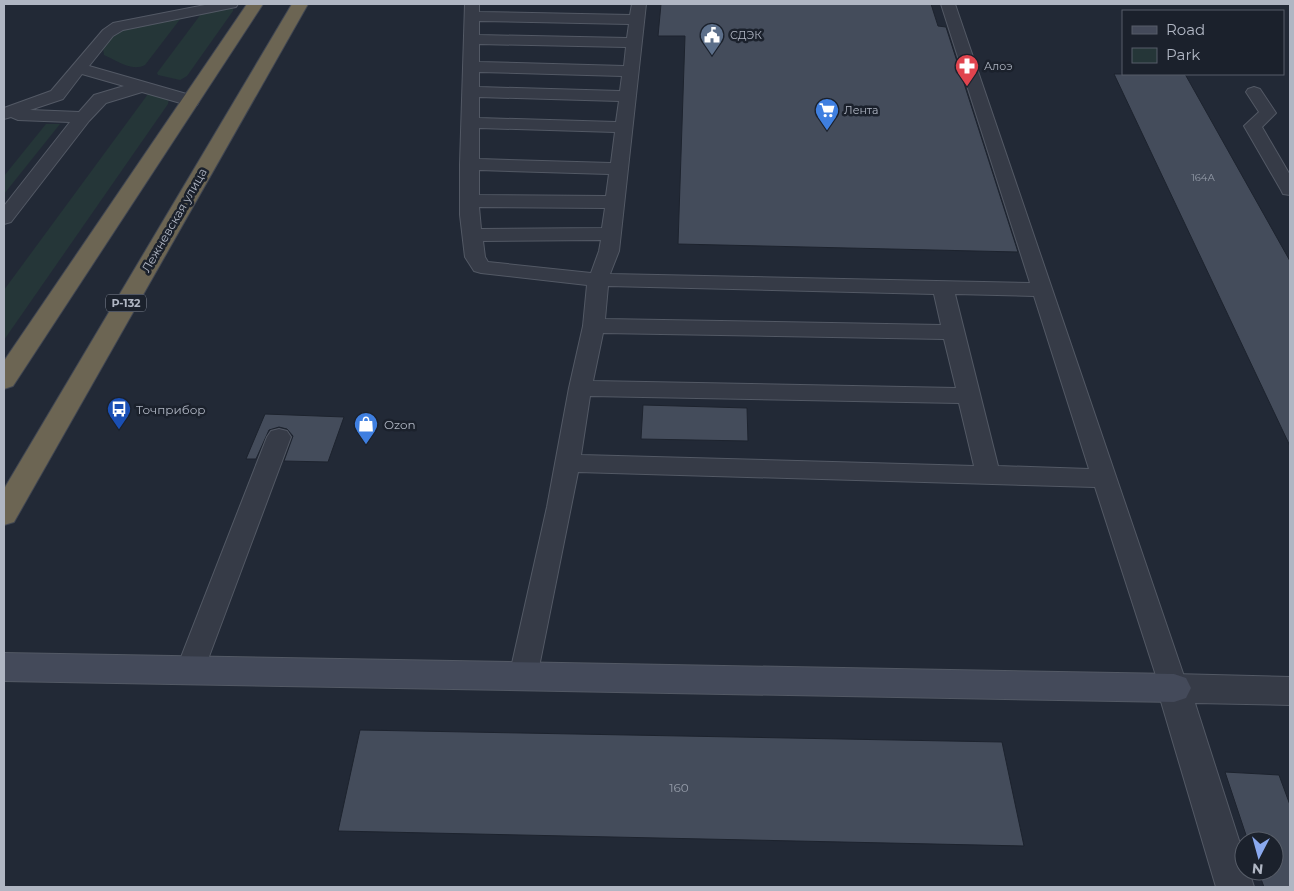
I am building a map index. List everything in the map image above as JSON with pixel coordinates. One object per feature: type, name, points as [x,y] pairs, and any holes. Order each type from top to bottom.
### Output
[{"type":"highway","points":[[4,380],[255,4]]},
{"type":"highway","name":"Лежневская улица","points":[[4,514],[300,4]]},
{"type":"street","points":[[4,667],[1174,688],[1289,694]]},
{"type":"street","points":[[1174,688],[1235,887]]},
{"type":"lane","points":[[4,114],[57,95],[108,33],[118,26],[231,4]]},
{"type":"lane","points":[[948,4],[1174,688]]},
{"type":"lane","points":[[523,677],[568,463],[580,388],[594,326],[598,280],[609,251],[638,12],[472,10],[470,200],[475,257],[481,267],[598,280],[1041,290]]},
{"type":"lane","points":[[472,39],[634,43]]},
{"type":"lane","points":[[472,67],[631,71]]},
{"type":"lane","points":[[79,68],[190,101]]},
{"type":"lane","points":[[4,218],[82,116],[100,99],[140,87]]},
{"type":"lane","points":[[472,92],[628,96]]},
{"type":"lane","points":[[1254,92],[1268,113],[1253,126],[1290,190]]},
{"type":"lane","points":[[4,114],[82,116]]},
{"type":"lane","points":[[472,123],[624,127]]},
{"type":"lane","points":[[469,164],[619,169]]},
{"type":"lane","points":[[470,200],[615,202]]},
{"type":"lane","points":[[472,235],[611,234]]},
{"type":"lane","points":[[943,288],[988,475]]},
{"type":"lane","points":[[594,326],[954,332]]},
{"type":"lane","points":[[580,388],[969,396]]},
{"type":"lane","points":[[190,670],[280,437]]},
{"type":"lane","points":[[568,463],[1105,478]]},
{"type":"green space","points":[[233,8],[233,11],[187,76],[180,80],[158,75],[157,73],[204,10]]},
{"type":"green space","points":[[181,18],[145,65],[140,67],[129,66],[104,55],[103,48],[119,27]]},
{"type":"green space","points":[[151,90],[169,98],[168,104],[4,340],[4,290]]},
{"type":"green space","points":[[46,124],[60,124],[4,194],[4,176]]},
{"type":"building","name":"Лента","points":[[661,4],[931,4],[938,26],[946,27],[1018,252],[678,244],[685,36],[658,36]]},
{"type":"building","points":[[1114,74],[1186,75],[1290,261],[1290,446]]},
{"type":"building","points":[[643,405],[747,408],[748,441],[641,439]]},
{"type":"building","points":[[265,414],[344,417],[328,462],[284,461],[293,436],[287,429],[279,427],[269,430],[256,459],[246,459]]},
{"type":"building","points":[[360,730],[1002,742],[1024,846],[338,831]]},
{"type":"building","points":[[1225,772],[1279,775],[1290,805],[1290,887],[1264,887],[1262,881],[1284,881],[1284,831],[1245,831]]},
{"type":"place","name":"СДЭК","points":[[712,56]]},
{"type":"place","name":"Алоэ","points":[[967,87]]},
{"type":"place","name":"Лента","points":[[827,131]]},
{"type":"place","name":"Точприбор","points":[[119,430]]},
{"type":"place","name":"Ozon","points":[[366,445]]}]
